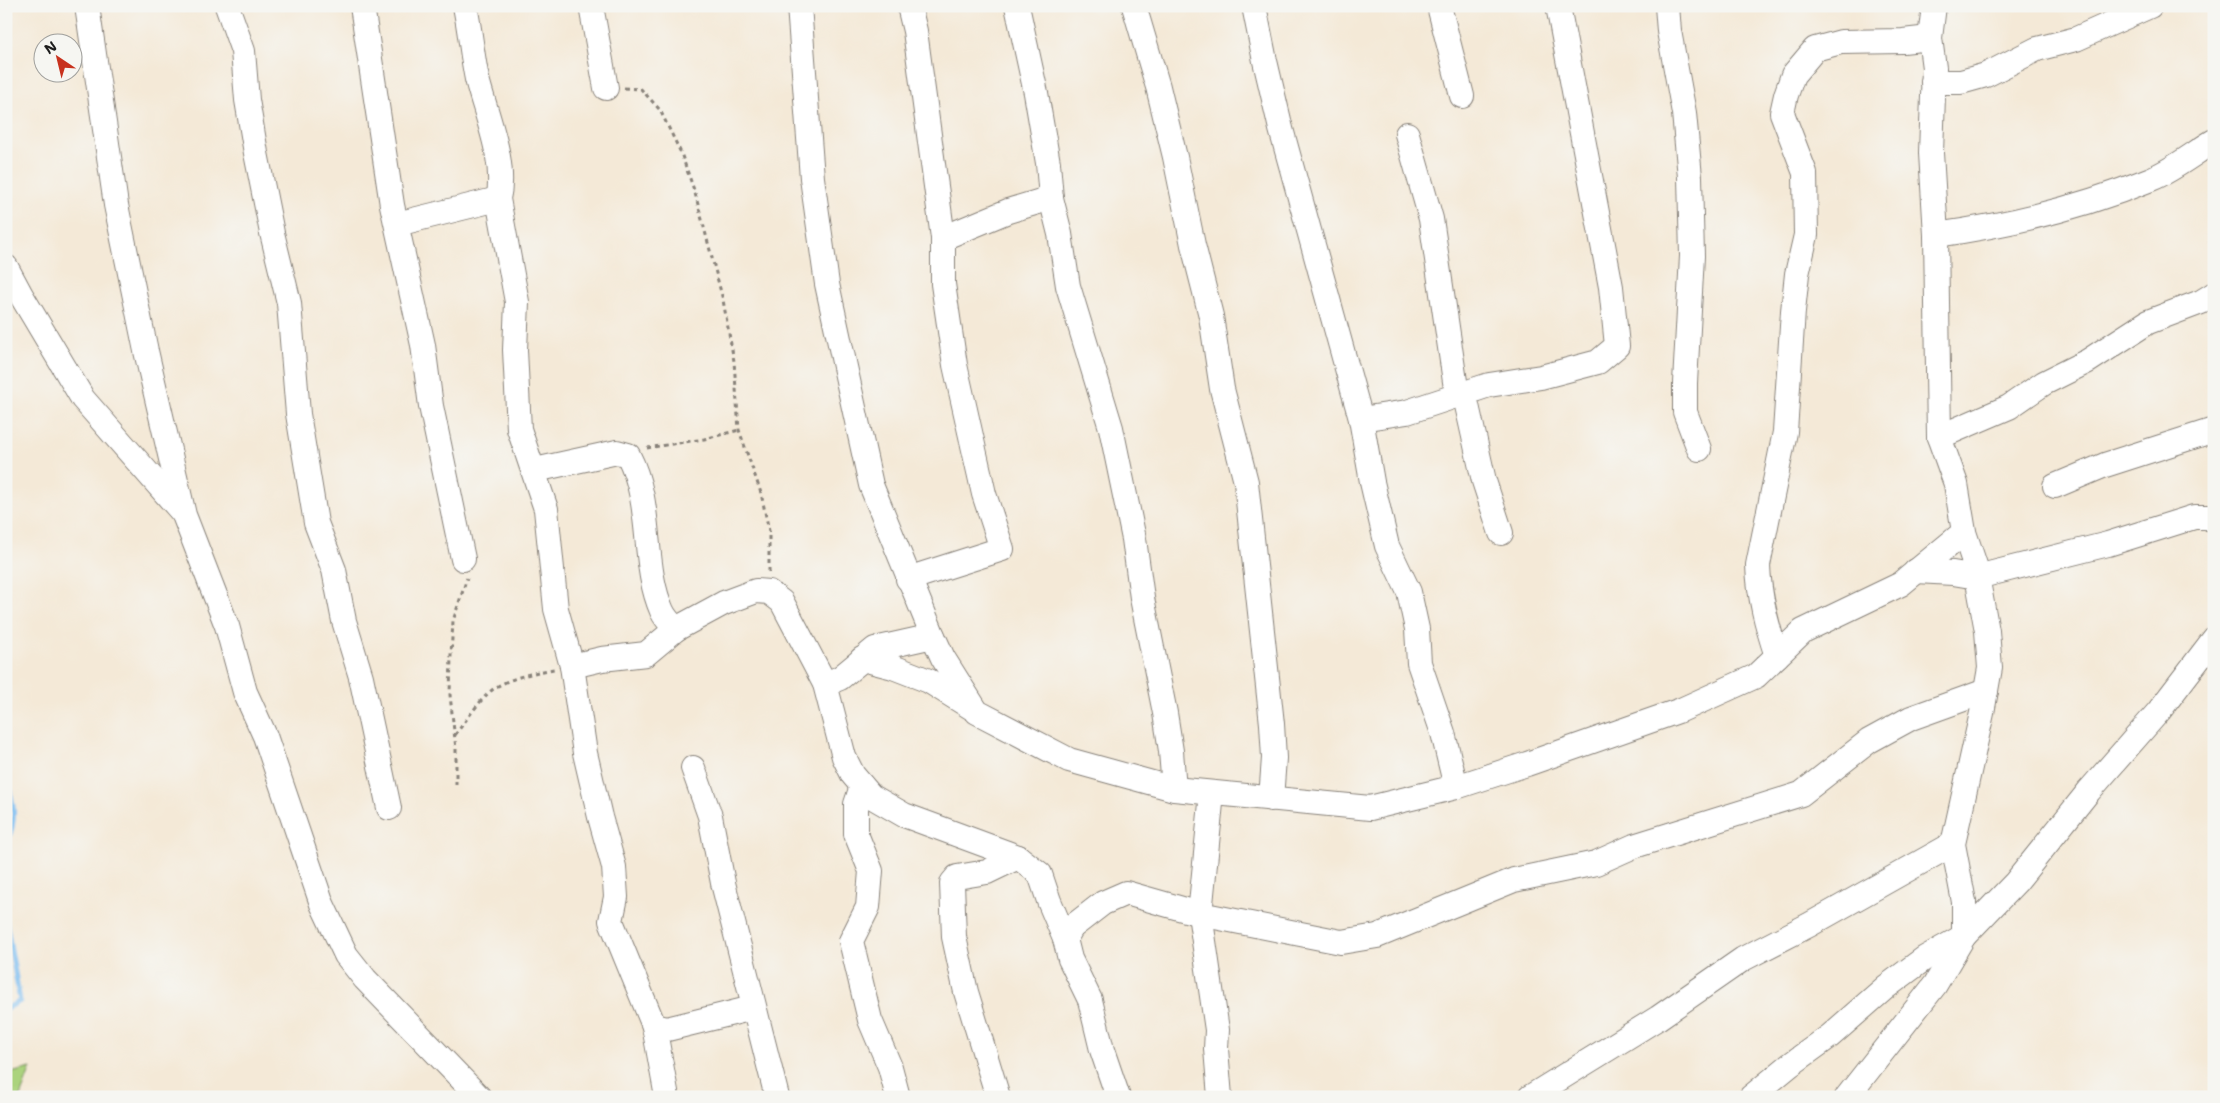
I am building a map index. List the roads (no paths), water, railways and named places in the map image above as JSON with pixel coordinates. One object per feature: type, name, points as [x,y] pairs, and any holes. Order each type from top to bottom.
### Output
[{"type":"street","points":[[87,6],[116,205],[146,351],[184,515],[227,626],[245,692],[265,736],[322,904],[346,955],[365,979],[479,1097]]},
{"type":"street","points":[[227,6],[243,51],[247,100],[256,153],[289,302],[298,414],[316,523],[334,570],[344,621],[361,677],[390,808]]},
{"type":"street","points":[[362,6],[397,224],[423,345],[431,406],[463,559]]},
{"type":"street","points":[[465,6],[477,77],[499,165],[500,191],[498,199],[517,302],[515,350],[519,428],[535,470],[546,509],[556,608],[572,666],[585,753],[614,867],[616,897],[611,921],[654,1026],[667,1097]]},
{"type":"street","points":[[591,6],[606,88]]},
{"type":"street","points":[[800,6],[812,178],[828,284],[871,485],[908,579],[943,658],[977,712]]},
{"type":"street","points":[[908,579],[1002,549],[984,494],[955,366],[943,284],[943,238],[915,30],[909,6]]},
{"type":"street","points":[[1017,6],[1036,92],[1048,163],[1051,198],[1060,234],[1068,286],[1111,428],[1134,539],[1142,598],[1171,751],[1174,789]]},
{"type":"street","points":[[1134,6],[1158,87],[1175,157],[1193,245],[1211,316],[1222,389],[1246,482],[1272,724],[1274,758],[1271,799]]},
{"type":"street","points":[[1254,6],[1281,130],[1360,419],[1387,546],[1409,592],[1417,629],[1419,663],[1443,733],[1456,787]]},
{"type":"street","points":[[1439,6],[1462,96]]},
{"type":"street","points":[[1360,419],[1407,412],[1489,385],[1541,377],[1598,362],[1617,346],[1611,287],[1558,6]]},
{"type":"street","points":[[1667,6],[1669,31],[1684,114],[1690,177],[1692,256],[1685,412],[1699,449]]},
{"type":"street","points":[[1934,6],[1930,38],[1933,82],[1931,153],[1936,235],[1939,437],[1956,484],[1964,532],[1975,565],[1990,668],[1953,844],[1964,902],[1964,936]]},
{"type":"street","points":[[1933,82],[1961,82],[1986,75],[2037,49],[2076,40],[2150,6]]},
{"type":"street","points":[[1777,656],[1765,621],[1758,566],[1785,432],[1793,311],[1797,274],[1806,234],[1805,173],[1782,113],[1786,95],[1794,75],[1815,49],[1840,42],[1903,41],[1930,38]]},
{"type":"street","points":[[1407,134],[1431,219],[1460,394],[1484,481],[1501,533]]},
{"type":"street","points":[[1936,235],[2019,222],[2091,199],[2152,178],[2214,141]]},
{"type":"street","points":[[943,238],[1008,211],[1051,198]]},
{"type":"street","points":[[397,224],[498,199]]},
{"type":"street","points":[[6,267],[83,399],[184,515]]},
{"type":"street","points":[[1939,437],[2009,407],[2044,383],[2088,361],[2148,322],[2201,302],[2214,294]]},
{"type":"street","points":[[2055,486],[2105,465],[2214,430]]},
{"type":"street","points":[[535,470],[617,452],[628,455],[636,470],[641,489],[654,586],[662,613],[676,629]]},
{"type":"street","points":[[1916,571],[1953,573],[1977,577],[2108,544],[2194,517],[2208,518],[2214,521]]},
{"type":"street","points":[[862,659],[893,667],[928,681],[977,712],[1069,760],[1174,789],[1370,808],[1456,787],[1681,710],[1756,676],[1803,631],[1901,584],[1964,532]]},
{"type":"street","points":[[572,666],[602,659],[646,654],[676,629],[724,603],[756,591],[769,592],[782,602],[825,684],[844,757],[853,775],[870,796],[904,814],[1018,857],[1040,874],[1065,939],[1070,959],[1090,1000],[1102,1050],[1118,1097]]},
{"type":"street","points":[[825,684],[840,678],[875,649],[933,636]]},
{"type":"street","points":[[1847,1097],[1935,985],[1964,936],[2016,882],[2089,791],[2159,711],[2214,639]]},
{"type":"street","points":[[928,681],[943,658]]},
{"type":"street","points":[[1065,939],[1072,927],[1103,903],[1126,893],[1200,914],[1341,942],[1376,936],[1514,880],[1596,863],[1634,846],[1801,794],[1869,740],[1911,718],[1986,691]]},
{"type":"street","points":[[693,768],[710,816],[723,883],[753,1008],[775,1082],[777,1097]]},
{"type":"street","points":[[862,786],[856,804],[856,834],[870,871],[868,906],[851,941],[870,1020],[890,1067],[898,1097]]},
{"type":"street","points":[[1212,793],[1200,914],[1217,1030],[1216,1049],[1220,1097]]},
{"type":"street","points":[[1530,1097],[1658,1018],[1743,958],[1809,925],[1953,844]]},
{"type":"street","points":[[998,1097],[966,992],[954,937],[952,883],[957,877],[987,872],[1018,857]]},
{"type":"street","points":[[1751,1097],[1830,1036],[1886,987],[1925,958],[1964,936]]},
{"type":"street","points":[[654,1026],[668,1029],[753,1008]]},
{"type":"waterway","points":[[6,780],[13,805],[12,828],[6,844]]},
{"type":"waterway","points":[[6,921],[20,1001],[6,1009]]}]
